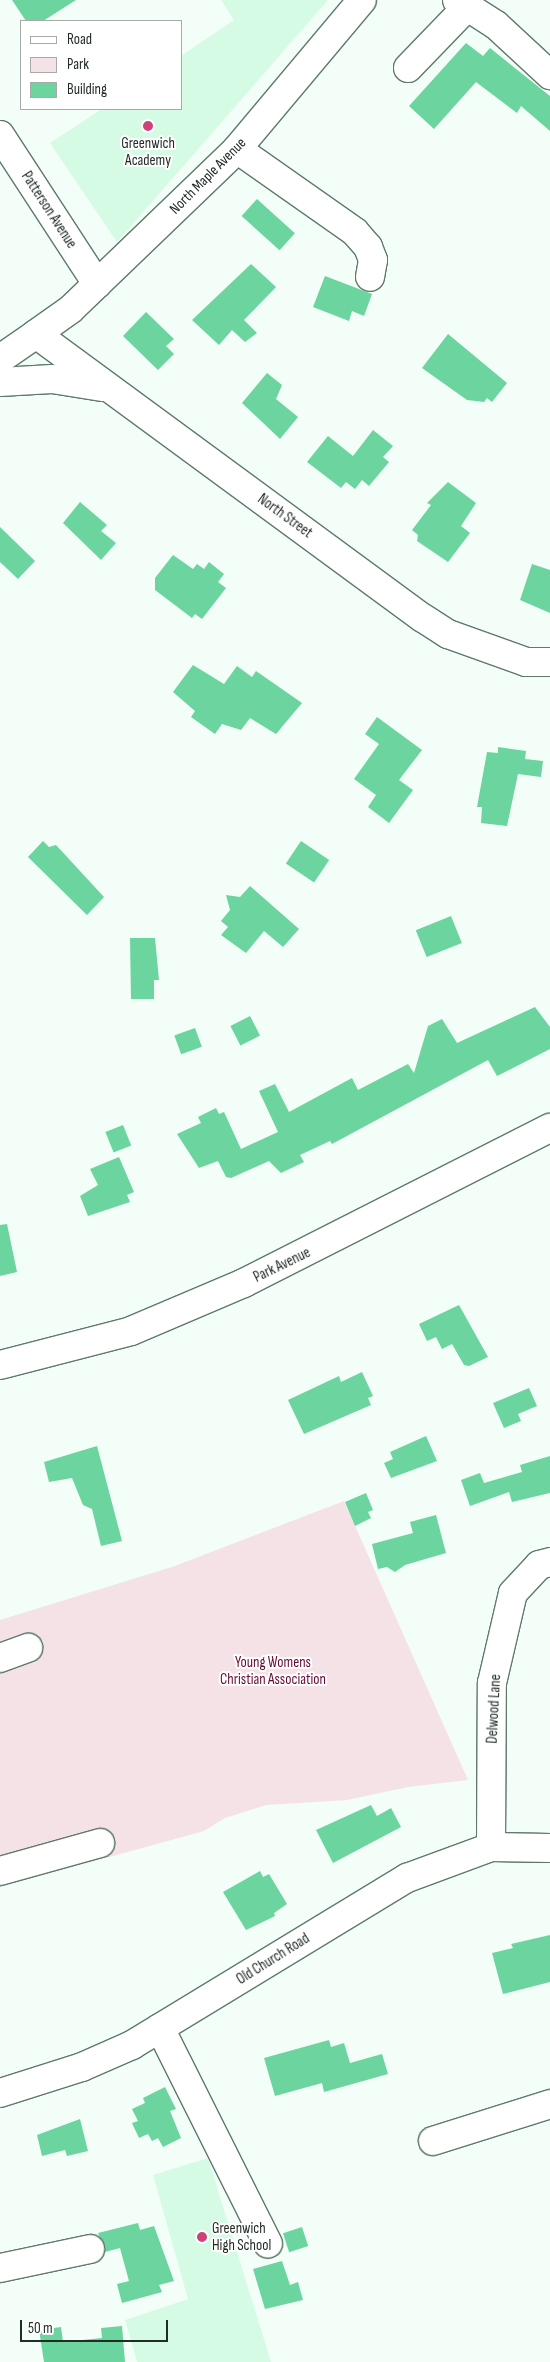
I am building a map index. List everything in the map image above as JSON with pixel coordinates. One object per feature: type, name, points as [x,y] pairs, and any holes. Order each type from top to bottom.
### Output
[{"type":"street","name":"North Maple Avenue","points":[[0,359],[71,310],[237,149],[362,0]]},
{"type":"street","points":[[408,68],[461,4],[496,25],[550,75]]},
{"type":"street","name":"Patterson Avenue","points":[[0,135],[97,284]]},
{"type":"street","points":[[237,149],[354,232],[368,247],[373,260],[370,277]]},
{"type":"street","name":"North Street","points":[[36,334],[423,618],[448,634],[526,662],[550,662]]},
{"type":"street","points":[[0,382],[52,379],[106,387]]},
{"type":"street","name":"Park Avenue","points":[[0,1365],[131,1332],[236,1287],[550,1128]]},
{"type":"street","name":"Delwood Lane","points":[[491,1847],[492,1683],[513,1593],[539,1565],[550,1562]]},
{"type":"street","points":[[0,1658],[28,1648]]},
{"type":"street","points":[[0,1871],[100,1843]]},
{"type":"street","name":"Old Church Road","points":[[0,2094],[82,2067],[160,2028],[368,1899],[407,1878],[491,1847],[550,1848]]},
{"type":"street","points":[[160,2028],[268,2244]]},
{"type":"street","points":[[433,2141],[550,2104]]},
{"type":"street","points":[[0,2268],[90,2249]]},
{"type":"shaded area","name":"Greenwich Academy","points":[[221,0],[328,0],[117,242],[50,143],[100,110],[182,110],[182,55],[234,20]]},
{"type":"shaded area","name":"Greenwich High School","points":[[208,2158],[271,2362],[137,2362],[125,2320],[188,2299],[153,2175]]},
{"type":"green space","name":"Young Womens Christian Association","points":[[344,1501],[468,1780],[408,1787],[347,1800],[266,1805],[225,1818],[204,1831],[0,1887],[0,1620],[175,1566]]},
{"type":"building","points":[[12,0],[76,0],[45,20],[25,20]]},
{"type":"building","points":[[466,43],[483,56],[490,48],[550,96],[550,131],[521,106],[517,113],[476,82],[434,129],[409,106]]},
{"type":"building","points":[[257,199],[295,233],[280,250],[242,216]]},
{"type":"building","points":[[251,264],[276,287],[244,320],[257,333],[245,342],[232,330],[219,345],[192,320]]},
{"type":"building","points":[[325,276],[372,294],[364,316],[352,311],[349,321],[313,307]]},
{"type":"building","points":[[146,312],[174,339],[166,346],[174,354],[158,370],[123,336]]},
{"type":"building","points":[[448,334],[507,383],[492,402],[487,398],[484,402],[467,400],[422,368]]},
{"type":"building","points":[[267,373],[282,385],[276,399],[298,417],[280,439],[242,403]]},
{"type":"building","points":[[373,430],[393,446],[383,457],[389,462],[369,486],[362,480],[355,489],[346,482],[341,488],[307,462],[328,436],[353,456]]},
{"type":"building","points":[[448,482],[476,503],[461,526],[470,533],[448,562],[417,541],[418,535],[412,530],[431,505],[427,503]]},
{"type":"building","points":[[80,502],[107,525],[101,531],[116,543],[101,560],[63,523]]},
{"type":"building","points":[[0,527],[35,561],[18,579],[0,562]]},
{"type":"building","points":[[173,555],[193,569],[197,564],[204,569],[209,562],[224,574],[218,582],[226,588],[202,619],[195,614],[192,618],[155,590],[155,578]]},
{"type":"building","points":[[532,564],[550,570],[550,613],[520,600]]},
{"type":"building","points":[[193,665],[224,684],[237,666],[252,677],[256,671],[302,703],[276,734],[250,718],[241,730],[222,724],[215,734],[191,717],[195,711],[173,692]]},
{"type":"building","points":[[377,717],[422,750],[399,780],[413,790],[389,823],[368,807],[376,795],[354,779],[379,744],[365,734]]},
{"type":"building","points":[[498,747],[526,751],[525,759],[543,761],[541,777],[518,774],[507,826],[481,823],[482,807],[477,807],[487,752],[498,753]]},
{"type":"building","points":[[43,841],[49,847],[56,845],[104,897],[87,915],[28,857]]},
{"type":"building","points":[[301,841],[329,860],[314,882],[286,863]]},
{"type":"building","points":[[250,886],[299,929],[283,947],[264,931],[246,953],[221,935],[228,927],[221,921],[230,910],[226,895],[240,897]]},
{"type":"building","points":[[451,916],[462,943],[427,957],[416,930]]},
{"type":"building","points":[[130,938],[155,938],[159,980],[154,980],[154,999],[131,999]]},
{"type":"building","points":[[535,1007],[550,1027],[550,1049],[497,1076],[488,1060],[332,1144],[330,1141],[300,1155],[304,1162],[281,1173],[269,1161],[231,1178],[226,1177],[218,1161],[199,1168],[177,1134],[201,1123],[198,1117],[216,1108],[219,1114],[224,1112],[241,1149],[278,1132],[259,1091],[275,1084],[289,1112],[352,1078],[358,1090],[408,1064],[414,1073],[428,1026],[442,1019],[457,1043]]},
{"type":"building","points":[[250,1016],[260,1036],[240,1046],[230,1026]]},
{"type":"building","points":[[195,1028],[202,1047],[181,1054],[174,1036]]},
{"type":"building","points":[[123,1125],[131,1145],[114,1153],[105,1132]]},
{"type":"building","points":[[119,1157],[134,1192],[127,1195],[130,1202],[88,1216],[80,1196],[98,1185],[90,1169]]},
{"type":"building","points":[[7,1224],[17,1272],[0,1276],[0,1225]]},
{"type":"building","points":[[459,1305],[488,1357],[469,1366],[464,1365],[452,1344],[442,1349],[436,1337],[427,1341],[419,1324]]},
{"type":"building","points":[[362,1372],[373,1396],[368,1398],[371,1405],[304,1434],[288,1400],[339,1376],[341,1382]]},
{"type":"building","points":[[529,1388],[537,1406],[518,1414],[521,1421],[504,1428],[493,1403]]},
{"type":"building","points":[[426,1436],[437,1461],[391,1478],[384,1463],[393,1459],[390,1452]]},
{"type":"building","points":[[97,1446],[122,1541],[101,1546],[92,1509],[83,1505],[72,1478],[49,1482],[44,1462]]},
{"type":"building","points":[[550,1456],[550,1493],[512,1502],[509,1492],[470,1506],[461,1480],[480,1473],[484,1483],[522,1472],[520,1465]]},
{"type":"building","points":[[366,1493],[373,1510],[368,1512],[371,1518],[355,1526],[345,1502]]},
{"type":"building","points":[[436,1515],[446,1553],[405,1565],[395,1572],[387,1567],[378,1569],[372,1544],[413,1533],[410,1522]]},
{"type":"building","points":[[371,1805],[377,1816],[391,1808],[401,1827],[333,1863],[316,1830]]},
{"type":"building","points":[[260,1871],[263,1877],[269,1874],[287,1904],[274,1913],[275,1916],[246,1930],[223,1892]]},
{"type":"building","points":[[550,1935],[550,1982],[503,1994],[492,1953],[513,1948],[511,1944]]},
{"type":"building","points":[[329,2040],[331,2047],[344,2043],[350,2063],[382,2054],[388,2074],[324,2092],[322,2083],[275,2096],[264,2058]]},
{"type":"building","points":[[165,2087],[176,2109],[170,2111],[181,2138],[163,2147],[158,2138],[152,2141],[148,2134],[139,2138],[132,2123],[138,2121],[132,2109],[145,2103],[143,2098]]},
{"type":"building","points":[[80,2119],[88,2151],[67,2156],[65,2150],[42,2156],[37,2135]]},
{"type":"building","points":[[138,2223],[140,2230],[154,2226],[174,2281],[159,2285],[162,2292],[122,2303],[117,2284],[129,2281],[120,2248],[105,2252],[98,2233]]},
{"type":"building","points":[[302,2227],[308,2246],[289,2252],[283,2233]]},
{"type":"building","points":[[282,2261],[290,2285],[298,2282],[303,2300],[265,2309],[253,2269]]},
{"type":"building","points":[[122,2326],[125,2362],[44,2362],[39,2330],[61,2327],[63,2342],[102,2338],[101,2328]]},
{"type":"place","name":"Greenwich Academy","points":[[148,126]]},
{"type":"place","name":"Greenwich High School","points":[[202,2237]]}]
